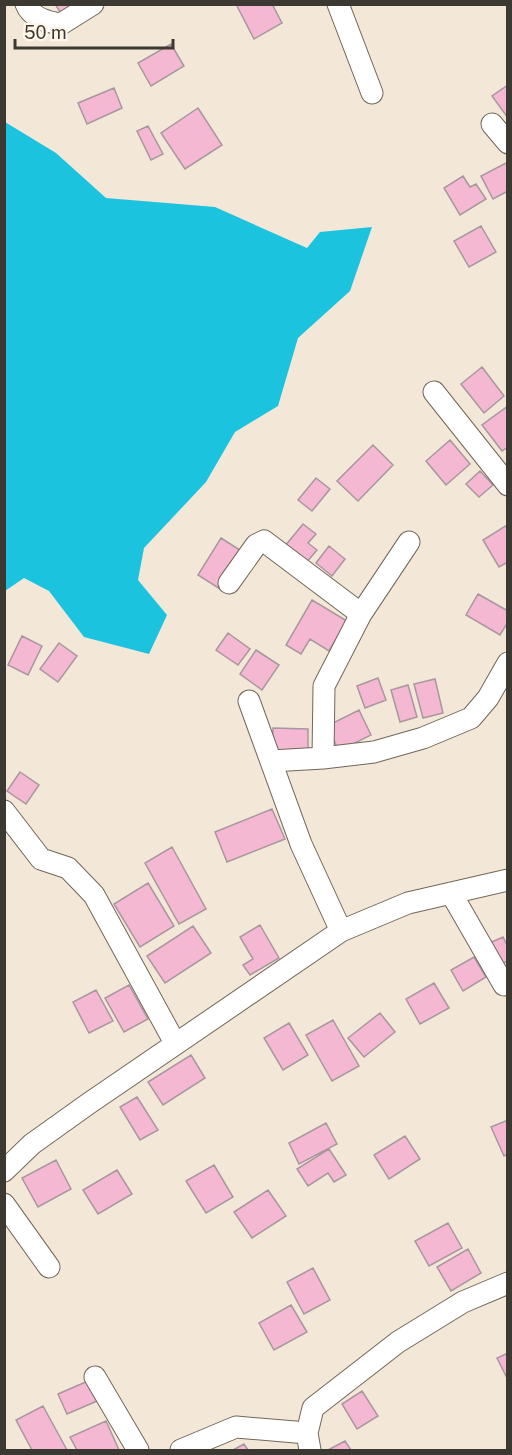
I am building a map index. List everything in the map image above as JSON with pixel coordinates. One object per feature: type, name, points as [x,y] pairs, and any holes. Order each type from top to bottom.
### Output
[{"type":"street","points":[[26,4],[27,9],[43,21],[61,24],[93,4]]},
{"type":"street","points":[[338,4],[372,93]]},
{"type":"street","points":[[492,124],[507,143]]},
{"type":"street","points":[[434,392],[507,485]]},
{"type":"street","points":[[229,583],[256,545],[264,541],[361,614]]},
{"type":"street","points":[[323,758],[324,686],[361,614],[409,542]]},
{"type":"street","points":[[271,761],[323,758],[383,749],[423,738],[471,718],[488,698],[507,663]]},
{"type":"street","points":[[249,701],[301,844],[341,931]]},
{"type":"street","points":[[4,811],[41,859],[68,868],[94,895],[176,1043]]},
{"type":"street","points":[[4,1171],[32,1144],[341,931],[408,903],[507,880]]},
{"type":"street","points":[[451,893],[504,986]]},
{"type":"street","points":[[4,1204],[49,1267]]},
{"type":"street","points":[[181,1450],[236,1427],[308,1442],[313,1408],[398,1342],[463,1302],[507,1283]]},
{"type":"street","points":[[95,1377],[138,1450]]},
{"type":"water","points":[[5,122],[56,153],[106,198],[215,207],[307,248],[320,232],[372,227],[350,291],[298,338],[278,406],[235,432],[206,482],[144,548],[138,580],[167,615],[149,654],[84,637],[49,591],[24,578],[5,591]]},
{"type":"building","points":[[55,4],[79,4],[62,15]]},
{"type":"building","points":[[240,4],[272,4],[282,23],[254,39],[237,6]]},
{"type":"building","points":[[171,44],[184,66],[151,86],[138,63]]},
{"type":"building","points":[[508,85],[508,118],[492,96]]},
{"type":"building","points":[[114,88],[122,108],[87,124],[78,103]]},
{"type":"building","points":[[198,108],[222,145],[185,169],[161,133]]},
{"type":"building","points":[[148,126],[163,154],[151,160],[137,131]]},
{"type":"building","points":[[508,162],[508,191],[493,199],[481,176]]},
{"type":"building","points":[[463,176],[470,187],[476,184],[486,199],[460,215],[444,188]]},
{"type":"building","points":[[481,226],[496,252],[469,267],[454,241]]},
{"type":"building","points":[[482,367],[504,396],[484,413],[461,384]]},
{"type":"building","points":[[508,406],[508,447],[502,451],[482,425]]},
{"type":"building","points":[[450,440],[470,464],[446,485],[426,461]]},
{"type":"building","points":[[373,445],[393,465],[358,501],[337,481]]},
{"type":"building","points":[[480,471],[493,485],[479,497],[466,484]]},
{"type":"building","points":[[316,478],[330,489],[312,511],[298,500]]},
{"type":"building","points":[[303,524],[316,534],[308,543],[317,550],[306,563],[285,546]]},
{"type":"building","points":[[507,525],[508,562],[499,567],[483,540]]},
{"type":"building","points":[[221,538],[243,552],[220,589],[198,575]]},
{"type":"building","points":[[329,546],[345,559],[332,576],[316,563]]},
{"type":"building","points":[[478,594],[508,611],[508,622],[500,635],[466,615]]},
{"type":"building","points":[[312,600],[347,621],[329,651],[310,639],[301,654],[286,645]]},
{"type":"building","points":[[228,633],[250,649],[238,665],[216,650]]},
{"type":"building","points":[[22,636],[42,646],[28,675],[8,665]]},
{"type":"building","points":[[59,643],[77,656],[58,682],[40,669]]},
{"type":"building","points":[[256,650],[279,665],[262,690],[240,674]]},
{"type":"building","points":[[378,678],[386,700],[365,708],[357,686]]},
{"type":"building","points":[[435,679],[443,713],[423,718],[414,684]]},
{"type":"building","points":[[408,685],[417,717],[400,722],[391,690]]},
{"type":"building","points":[[359,710],[371,735],[339,751],[327,726]]},
{"type":"building","points":[[273,728],[308,729],[308,752],[272,751]]},
{"type":"building","points":[[20,772],[39,785],[26,804],[7,791]]},
{"type":"building","points":[[272,809],[285,839],[227,862],[215,832]]},
{"type":"building","points":[[172,847],[206,909],[179,924],[145,863]]},
{"type":"building","points":[[148,883],[174,926],[140,947],[114,904]]},
{"type":"building","points":[[260,925],[279,958],[250,975],[243,965],[253,959],[240,937]]},
{"type":"building","points":[[193,926],[211,953],[165,983],[147,956]]},
{"type":"building","points":[[503,937],[508,947],[508,961],[494,967],[485,945]]},
{"type":"building","points":[[474,957],[486,977],[463,991],[451,970]]},
{"type":"building","points":[[434,983],[449,1008],[420,1024],[406,999]]},
{"type":"building","points":[[129,985],[148,1019],[124,1032],[105,998]]},
{"type":"building","points":[[96,990],[113,1021],[89,1033],[73,1002]]},
{"type":"building","points":[[380,1013],[395,1032],[364,1057],[348,1038]]},
{"type":"building","points":[[333,1020],[359,1066],[332,1081],[306,1035]]},
{"type":"building","points":[[289,1023],[308,1055],[283,1070],[264,1038]]},
{"type":"building","points":[[191,1055],[205,1078],[163,1105],[148,1082]]},
{"type":"building","points":[[137,1097],[158,1130],[140,1140],[120,1107]]},
{"type":"building","points":[[508,1120],[508,1154],[504,1156],[491,1127]]},
{"type":"building","points":[[326,1123],[337,1144],[299,1164],[289,1143]]},
{"type":"building","points":[[405,1136],[420,1159],[389,1179],[374,1155]]},
{"type":"building","points":[[329,1149],[346,1175],[334,1182],[328,1173],[308,1186],[297,1169]]},
{"type":"building","points":[[56,1160],[71,1189],[38,1207],[22,1178]]},
{"type":"building","points":[[214,1165],[233,1197],[206,1213],[186,1181]]},
{"type":"building","points":[[117,1170],[132,1194],[98,1214],[83,1190]]},
{"type":"building","points":[[268,1190],[286,1216],[252,1238],[234,1212]]},
{"type":"building","points":[[448,1223],[462,1248],[429,1266],[415,1241]]},
{"type":"building","points":[[468,1249],[481,1273],[451,1291],[437,1267]]},
{"type":"building","points":[[313,1268],[330,1300],[304,1314],[287,1282]]},
{"type":"building","points":[[291,1305],[307,1332],[274,1350],[259,1323]]},
{"type":"building","points":[[508,1353],[508,1380],[497,1358]]},
{"type":"building","points":[[88,1381],[97,1401],[67,1414],[58,1394]]},
{"type":"building","points":[[362,1391],[378,1416],[357,1429],[342,1404]]},
{"type":"building","points":[[43,1406],[67,1450],[32,1450],[16,1420]]},
{"type":"building","points":[[106,1421],[119,1450],[77,1450],[70,1437]]},
{"type":"building","points":[[345,1441],[351,1450],[328,1450]]},
{"type":"building","points":[[244,1444],[248,1450],[233,1450]]}]
